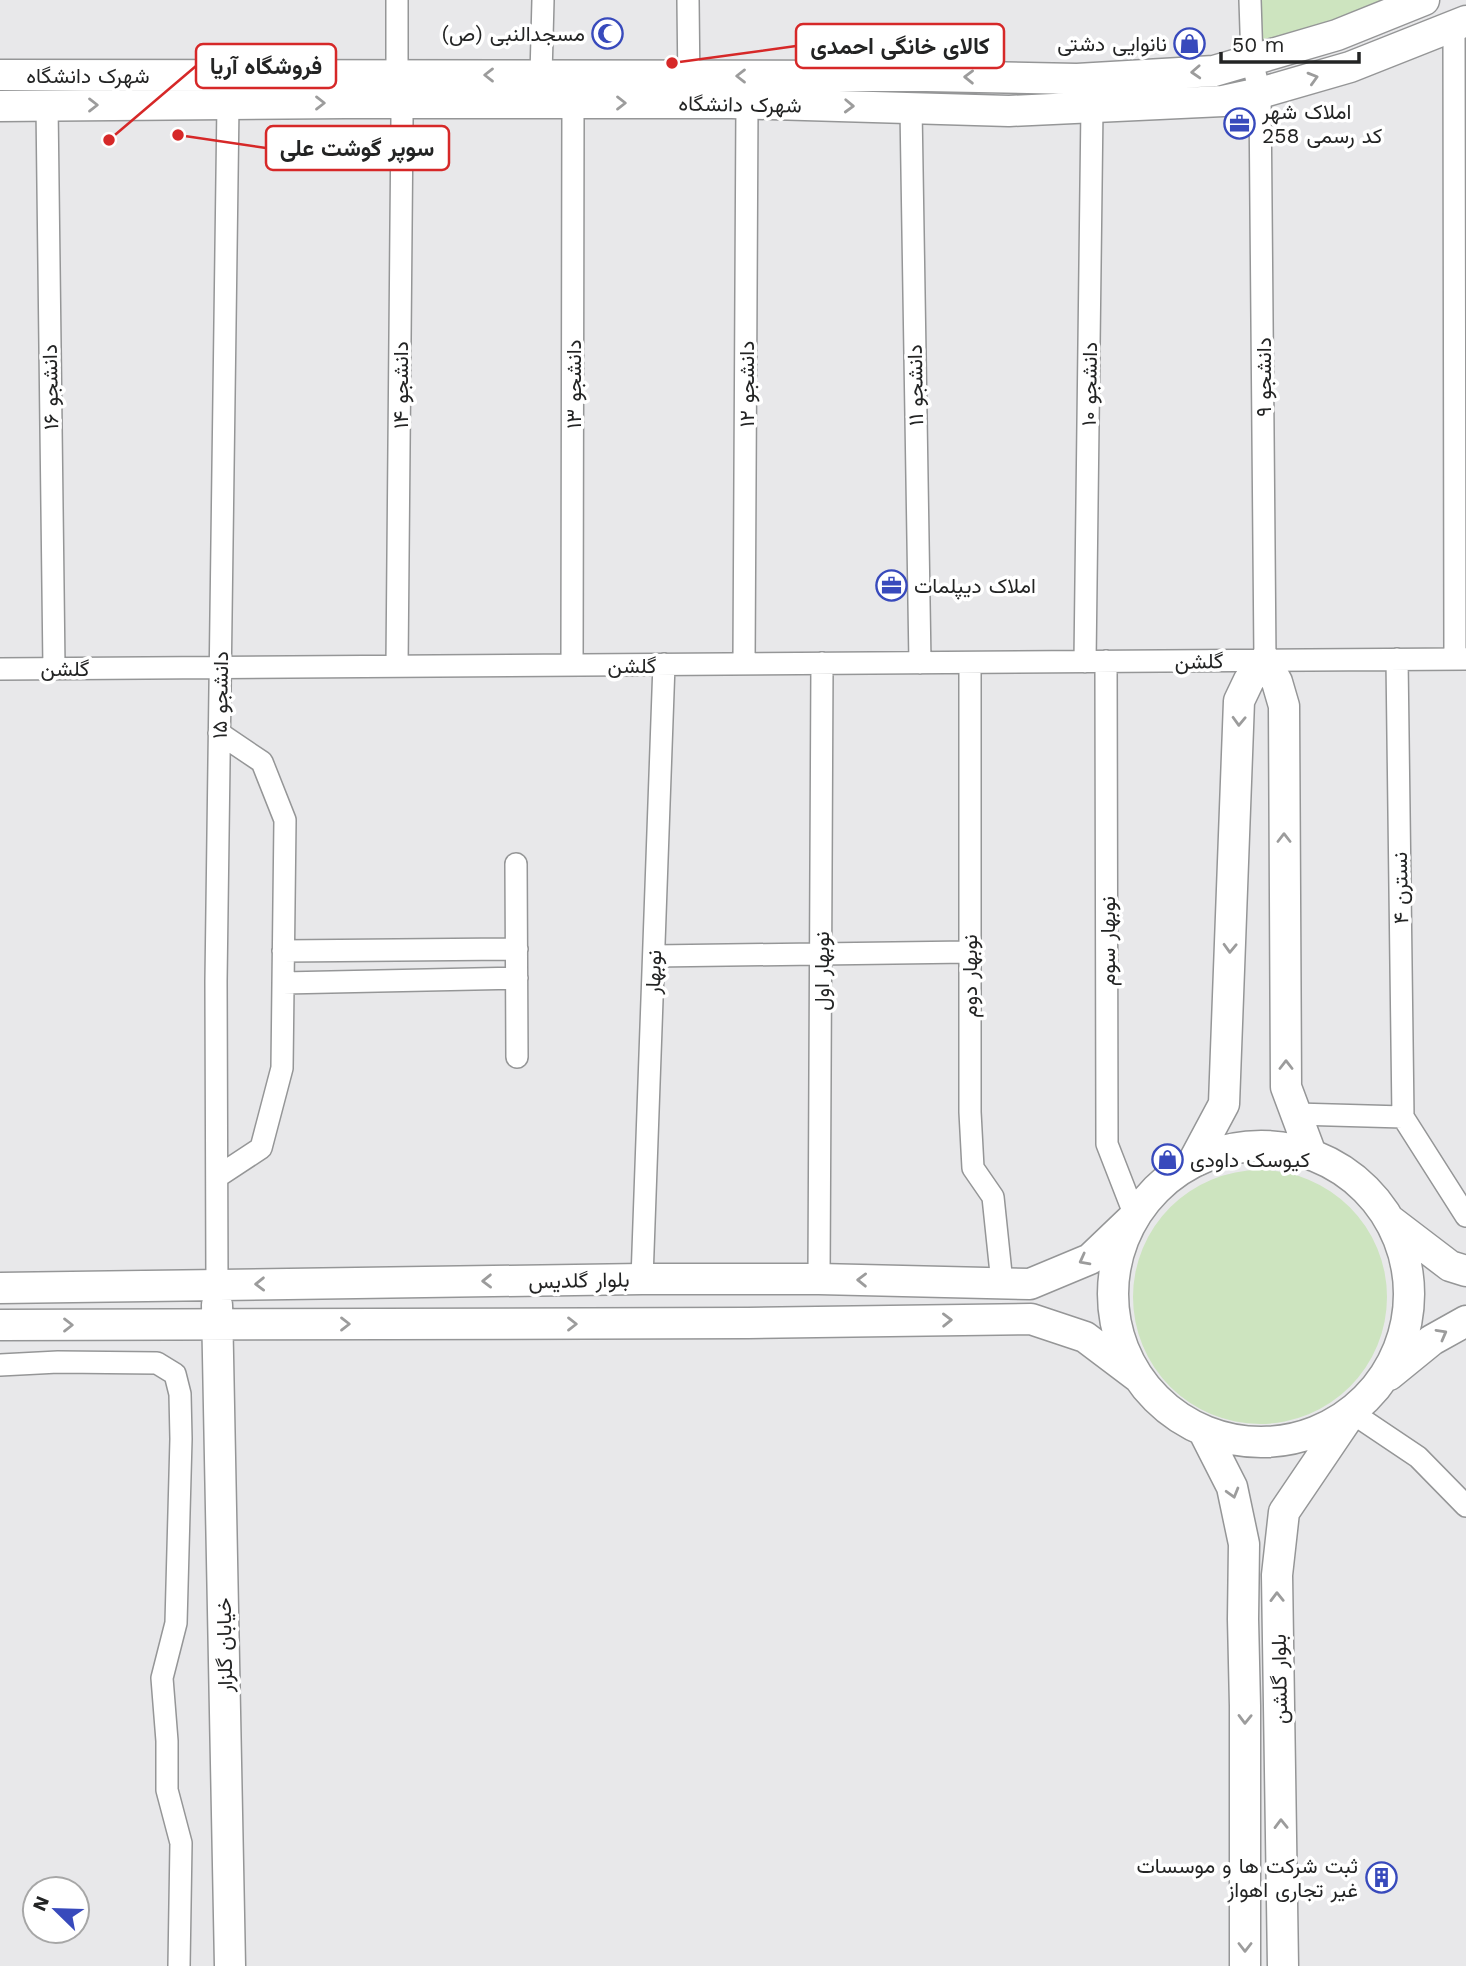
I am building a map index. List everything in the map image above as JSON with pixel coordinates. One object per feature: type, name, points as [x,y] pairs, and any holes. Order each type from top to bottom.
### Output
[{"type":"main road","name":"شهرک دانشگاه","points":[[0,75],[399,89],[573,103],[689,90],[926,76],[1077,79],[1214,71],[1337,35],[1424,0]]},
{"type":"main road","name":"شهرک دانشگاه","points":[[0,106],[228,104],[541,75],[689,90],[747,104],[1009,111],[1223,102],[1350,67],[1460,24]]},
{"type":"main road","points":[[1265,660],[1277,682],[1284,706],[1286,1087],[1311,1154]]},
{"type":"main road","name":"گلشن","points":[[1193,1162],[1223,1104],[1239,701],[1249,680],[1265,660]]},
{"type":"main road","points":[[1466,1271],[1450,1266],[1390,1220],[1369,1192],[1342,1169],[1311,1154],[1271,1146],[1231,1149],[1193,1162],[1161,1185],[1135,1216],[1118,1255],[1113,1297],[1119,1339],[1138,1377],[1167,1409],[1204,1432],[1241,1442],[1280,1442],[1318,1432],[1351,1412],[1381,1381],[1432,1340],[1466,1321]]},
{"type":"main road","name":"بلوار گلدیس","points":[[0,1289],[642,1279],[819,1279],[1030,1284],[1090,1259],[1135,1216]]},
{"type":"main road","points":[[1381,1381],[1401,1344],[1409,1302],[1405,1260],[1390,1220]]},
{"type":"main road","points":[[606,1324],[609,1280]]},
{"type":"main road","name":"خیابان گلزار","points":[[218,1285],[230,1966]]},
{"type":"main road","name":"بلوار گلدیس","points":[[0,1325],[606,1324],[1031,1319],[1085,1337],[1138,1377]]},
{"type":"main road","name":"بلوار گلشن","points":[[1283,1966],[1277,1575],[1284,1512],[1351,1412]]},
{"type":"main road","name":"بلوار گلشن","points":[[1204,1432],[1233,1487],[1244,1544],[1245,1966]]},
{"type":"street","name":"دانشجو ۱۴","points":[[397,0],[402,119],[397,666]]},
{"type":"street","points":[[541,75],[543,0]]},
{"type":"street","points":[[688,0],[689,90]]},
{"type":"street","name":"دانشجو ۹","points":[[1250,0],[1252,61],[1260,93],[1265,660]]},
{"type":"street","points":[[1460,24],[1460,659]]},
{"type":"street","name":"دانشجو ۱۳","points":[[572,665],[573,103]]},
{"type":"street","name":"دانشجو ۱۵","points":[[218,1285],[216,981],[228,104]]},
{"type":"street","name":"دانشجو ۱۲","points":[[744,664],[747,104]]},
{"type":"street","name":"دانشجو ۱۶","points":[[47,106],[54,668]]},
{"type":"street","name":"دانشجو ۱۰","points":[[1092,107],[1096,662]]},
{"type":"street","name":"دانشجو ۱۱","points":[[911,108],[920,663]]},
{"type":"street","name":"نسترن ۴","points":[[1398,659],[1403,1117]]},
{"type":"street","name":"گلشن","points":[[0,669],[1460,659]]},
{"type":"street","name":"نوبهار سوم","points":[[1096,662],[1107,1144],[1135,1216]]},
{"type":"street","name":"نوبهار اول","points":[[819,1279],[822,663]]},
{"type":"street","name":"نوبهار دوم","points":[[970,663],[970,1112],[973,1168],[993,1197],[1002,1283]]},
{"type":"street","name":"نوبهار","points":[[642,1279],[664,664]]},
{"type":"street","points":[[217,1177],[261,1148],[282,1068],[285,820],[262,762],[219,733]]},
{"type":"street","points":[[516,864],[517,1058]]},
{"type":"street","points":[[283,951],[517,949]]},
{"type":"street","points":[[654,956],[969,952]]},
{"type":"street","points":[[283,983],[517,978]]},
{"type":"street","points":[[1296,1114],[1403,1117],[1466,1216]]},
{"type":"street","points":[[0,1365],[58,1362],[157,1363],[175,1374],[180,1394],[181,1439],[176,1623],[162,1678],[167,1741],[167,1790],[181,1843],[179,1966]]},
{"type":"street","points":[[1351,1412],[1418,1457],[1466,1506]]},
{"type":"green space","points":[[1257,0],[1395,0],[1261,58]]},
{"type":"green space","points":[[1248,1170],[1272,1170],[1309,1179],[1331,1191],[1350,1207],[1366,1226],[1378,1248],[1385,1272],[1385,1322],[1378,1346],[1366,1368],[1350,1387],[1331,1403],[1309,1415],[1272,1424],[1248,1424],[1211,1415],[1189,1403],[1162,1378],[1142,1346],[1138,1334],[1133,1309],[1133,1285],[1142,1248],[1154,1226],[1179,1199],[1211,1179],[1223,1175]]},
{"type":"place","name":"مسجدالنبی (ص)","points":[[608,33]]},
{"type":"place","name":"نانوایی دشتی","points":[[1190,43]]},
{"type":"place","name":"کالای خانگی احمدی","points":[[672,63]]},
{"type":"place","name":"املاک شهر کد رسمی 258","points":[[1239,123]]},
{"type":"place","name":"سوپر گوشت علی","points":[[178,135]]},
{"type":"place","name":"فروشگاه آریا","points":[[109,140]]},
{"type":"place","name":"املاک دیپلمات","points":[[891,585]]},
{"type":"place","name":"کیوسک داودی","points":[[1167,1159]]},
{"type":"place","name":"ثبت شرکت ها و موسسات غیر تجاری اهواز","points":[[1381,1877]]}]
